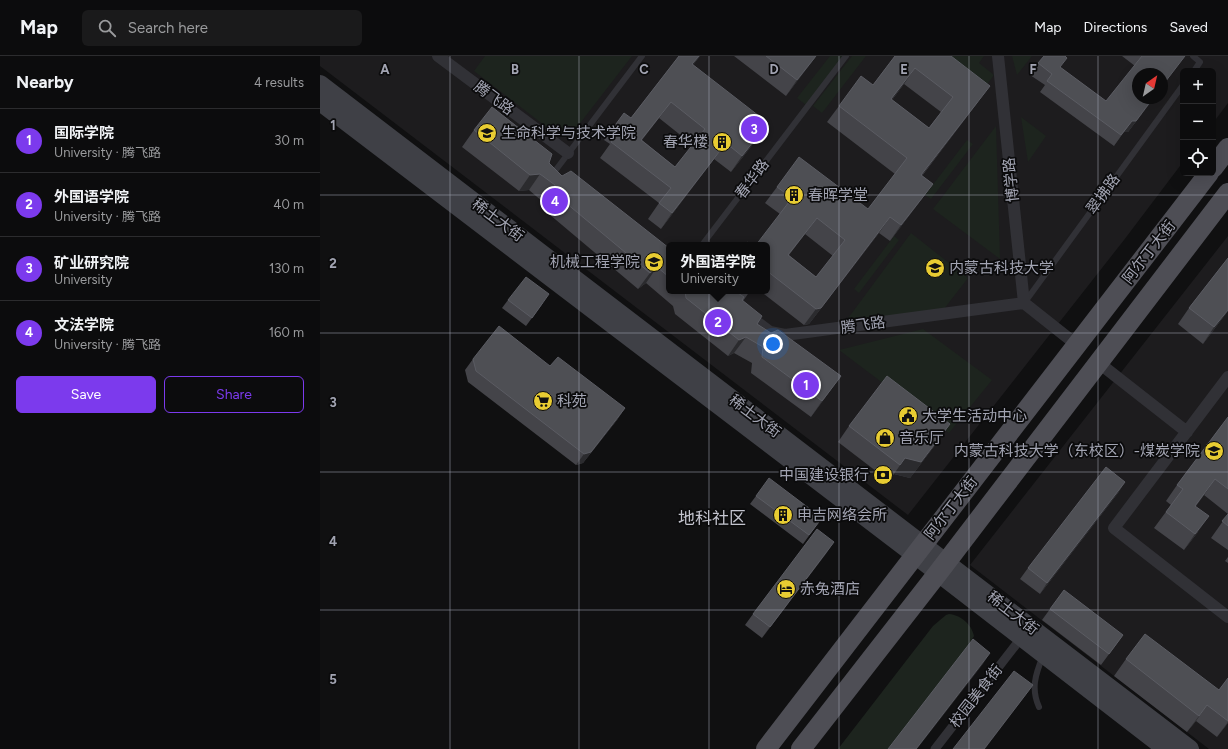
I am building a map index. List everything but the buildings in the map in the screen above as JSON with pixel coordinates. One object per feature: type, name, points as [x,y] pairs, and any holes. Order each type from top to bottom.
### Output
[{"type":"main road","name":"稀土大街","points":[[320,84],[919,550]]},
{"type":"main road","name":"稀土大街","points":[[320,102],[943,568],[1190,749]]},
{"type":"main road","points":[[1216,164],[1228,148]]},
{"type":"main road","name":"阿尔丁大街","points":[[766,749],[1207,176]]},
{"type":"main road","name":"阿尔丁大街","points":[[801,749],[943,568],[1228,193]]},
{"type":"main road","name":"稀土大街","points":[[943,568],[1043,655],[1166,749]]},
{"type":"street","name":"腾飞路","points":[[438,56],[568,153]]},
{"type":"street","name":"博学路","points":[[998,56],[1024,303]]},
{"type":"street","points":[[644,238],[666,255]]},
{"type":"street","name":"腾飞路","points":[[739,309],[770,332],[784,335],[1024,303]]},
{"type":"street","points":[[1024,303],[1077,344]]},
{"type":"street","points":[[1099,362],[1187,432]]},
{"type":"street","points":[[1228,377],[1114,528],[1228,617]]},
{"type":"street","name":"校园美食街","points":[[935,749],[1018,642]]},
{"type":"lane","points":[[558,174],[568,153],[642,56]]},
{"type":"lane","name":"春华路","points":[[704,242],[846,56]]},
{"type":"lane","points":[[1193,56],[1200,62],[1196,68]]},
{"type":"lane","name":"翠拂路","points":[[1024,303],[1180,89]]},
{"type":"lane","points":[[1040,707],[1035,697],[1034,684],[1043,655]]},
{"type":"shaded area","name":"内蒙古科技大学","points":[[320,56],[1228,56],[1228,103],[1216,119],[1216,68],[1180,68],[1180,166],[1124,240],[908,515],[320,66]]},
{"type":"shaded area","points":[[485,56],[632,56],[571,135],[560,135],[553,132],[474,71]]},
{"type":"shaded area","points":[[830,56],[844,56],[806,105],[797,98]]},
{"type":"shaded area","points":[[852,56],[866,56],[822,113],[813,106]]},
{"type":"shaded area","points":[[931,56],[984,56],[979,63],[994,75],[980,94]]},
{"type":"shaded area","points":[[1012,56],[1032,56],[1017,75]]},
{"type":"shaded area","points":[[1021,117],[1046,136],[1028,162]]},
{"type":"shaded area","points":[[996,126],[1000,259],[933,209]]},
{"type":"shaded area","points":[[967,140],[973,144],[931,199],[925,195]]},
{"type":"shaded area","points":[[911,233],[968,278],[944,309],[846,321]]},
{"type":"shaded area","points":[[894,236],[899,240],[859,293],[854,289]]},
{"type":"shaded area","points":[[1228,236],[1228,749],[1209,749],[970,565]]},
{"type":"shaded area","points":[[923,329],[992,380],[949,433],[839,350]]},
{"type":"shaded area","points":[[949,614],[962,618],[971,628],[974,636],[965,651],[889,749],[838,749],[933,626]]},
{"type":"place","name":"矿业研究院","points":[[754,129]]},
{"type":"place","name":"生命科学与技术学院","points":[[487,133]]},
{"type":"place","name":"春华楼","points":[[722,142]]},
{"type":"place","name":"春晖学堂","points":[[794,195]]},
{"type":"place","name":"文法学院","points":[[555,201]]},
{"type":"place","name":"机械工程学院","points":[[654,262]]},
{"type":"place","name":"内蒙古科技大学","points":[[935,268]]},
{"type":"place","name":"外国语学院","points":[[718,322]]},
{"type":"place","name":"国际学院","points":[[806,385]]},
{"type":"place","name":"科苑","points":[[543,401]]},
{"type":"place","name":"大学生活动中心","points":[[908,416]]},
{"type":"place","name":"音乐厅","points":[[885,438]]},
{"type":"place","name":"内蒙古科技大学（东校区）-煤炭学院","points":[[1214,451]]},
{"type":"place","name":"中国建设银行","points":[[883,475]]},
{"type":"place","name":"申吉网络会所","points":[[783,515]]},
{"type":"place","name":"赤兔酒店","points":[[786,589]]},
{"type":"district","name":"地科社区","points":[[712,518]]}]
